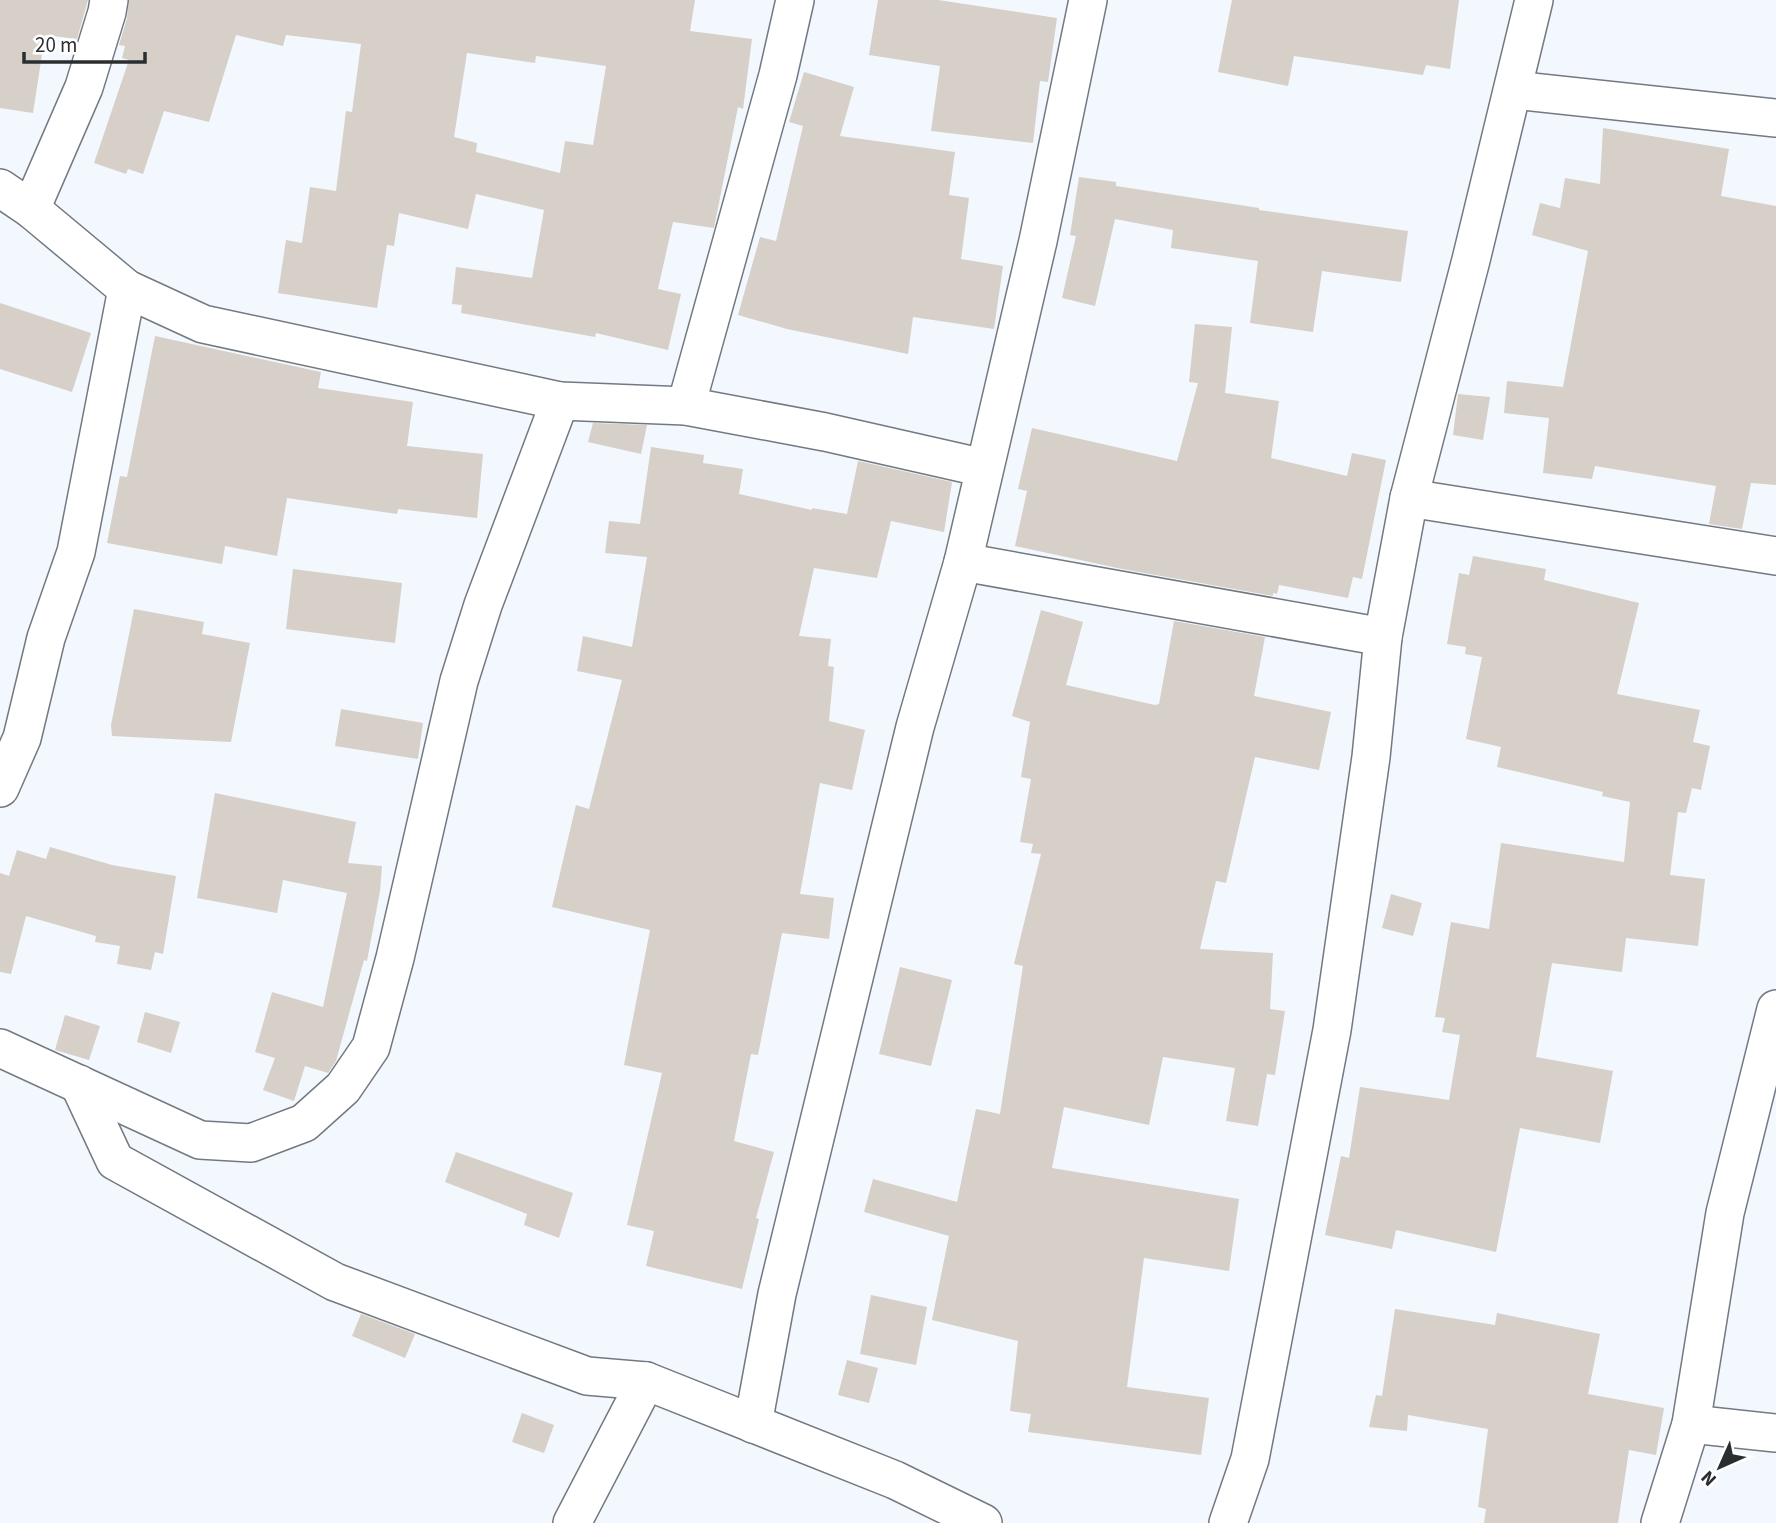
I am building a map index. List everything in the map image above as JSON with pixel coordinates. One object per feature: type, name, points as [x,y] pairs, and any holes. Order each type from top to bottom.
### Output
[{"type":"street","points":[[31,209],[84,87],[109,0]]},
{"type":"street","points":[[686,406],[778,75],[795,0]]},
{"type":"street","points":[[754,1424],[776,1294],[915,727],[963,562],[1038,241],[1088,0]]},
{"type":"street","points":[[1228,1523],[1250,1459],[1332,1030],[1371,757],[1383,637],[1409,498],[1534,0]]},
{"type":"street","points":[[1513,90],[1776,118]]},
{"type":"street","points":[[0,188],[31,209],[127,289],[203,324],[560,401],[686,406],[825,432],[984,468]]},
{"type":"street","points":[[0,788],[22,738],[46,638],[76,552],[127,289]]},
{"type":"street","points":[[0,1048],[200,1140],[251,1143],[304,1123],[343,1088],[371,1047],[395,958],[458,681],[483,605],[560,401]]},
{"type":"street","points":[[1409,498],[1776,556]]},
{"type":"street","points":[[963,562],[1383,637]]},
{"type":"street","points":[[1660,1523],[1691,1424],[1724,1213],[1776,1009]]},
{"type":"street","points":[[79,1084],[115,1161],[335,1282],[587,1377],[646,1381],[895,1480],[983,1523]]},
{"type":"street","points":[[572,1523],[646,1381]]},
{"type":"street","points":[[1691,1424],[1776,1433]]},
{"type":"building","points":[[0,0],[88,0],[77,39],[45,35],[33,113],[0,108]]},
{"type":"building","points":[[129,0],[695,0],[690,31],[752,39],[743,109],[738,107],[714,228],[673,222],[658,289],[681,294],[668,350],[596,333],[595,337],[461,313],[462,305],[452,304],[456,267],[532,278],[544,210],[476,194],[468,229],[399,213],[394,246],[387,245],[377,308],[278,293],[286,240],[302,243],[310,187],[336,191],[346,111],[352,112],[361,44],[286,35],[283,46],[236,35],[209,122],[164,111],[143,174],[128,169],[126,174],[94,163],[129,60],[122,58],[125,46],[119,45]],"holes":[[[467,53],[535,63],[536,56],[606,66],[593,145],[565,141],[560,173],[476,152],[477,143],[454,137]]]},
{"type":"building","points":[[878,0],[938,0],[1057,18],[1048,82],[1040,81],[1033,143],[931,131],[940,66],[869,55]]},
{"type":"building","points":[[1232,0],[1459,0],[1450,69],[1426,65],[1423,75],[1294,56],[1288,86],[1218,72]]},
{"type":"building","points":[[804,72],[854,87],[840,136],[955,152],[949,195],[969,198],[961,259],[1003,266],[994,329],[913,317],[908,354],[787,329],[738,315],[760,237],[776,241],[803,126],[789,122]]},
{"type":"building","points":[[1603,128],[1729,149],[1721,196],[1776,206],[1776,485],[1751,483],[1742,529],[1709,524],[1716,486],[1595,466],[1592,479],[1543,473],[1549,418],[1504,413],[1507,381],[1563,387],[1588,251],[1532,235],[1540,203],[1560,208],[1565,178],[1600,184]]},
{"type":"building","points":[[1079,177],[1116,182],[1116,186],[1259,210],[1408,231],[1401,282],[1322,271],[1313,332],[1250,323],[1258,261],[1171,248],[1173,230],[1115,219],[1095,306],[1062,298],[1076,236],[1070,235]]},
{"type":"building","points":[[0,303],[91,333],[72,392],[0,369]]},
{"type":"building","points":[[1195,324],[1232,327],[1225,393],[1279,401],[1271,458],[1347,476],[1352,453],[1386,460],[1362,579],[1353,577],[1348,598],[1279,585],[1277,594],[1273,593],[1273,596],[1122,569],[1015,546],[1027,491],[1018,489],[1032,428],[1177,461],[1198,383],[1189,382]]},
{"type":"building","points":[[155,336],[321,372],[318,388],[413,402],[407,446],[483,454],[477,518],[398,509],[397,514],[287,498],[277,556],[225,546],[222,564],[107,543],[120,476],[127,477]]},
{"type":"building","points":[[1458,394],[1490,397],[1483,440],[1453,435]]},
{"type":"building","points":[[593,423],[647,425],[641,454],[588,442]]},
{"type":"building","points":[[651,447],[704,455],[703,463],[743,469],[739,494],[812,510],[847,514],[858,461],[952,482],[944,532],[891,521],[877,578],[814,568],[799,636],[831,639],[828,666],[834,667],[829,721],[865,730],[852,790],[820,783],[800,894],[834,898],[829,939],[782,933],[758,1055],[751,1054],[734,1141],[774,1152],[756,1218],[759,1219],[742,1289],[646,1266],[654,1231],[627,1225],[662,1073],[624,1065],[650,930],[552,907],[576,805],[589,809],[622,680],[577,671],[583,636],[632,647],[647,557],[605,553],[609,521],[640,524]]},
{"type":"building","points":[[1473,556],[1546,569],[1544,580],[1639,603],[1617,694],[1700,710],[1693,742],[1710,746],[1701,790],[1692,788],[1686,813],[1678,812],[1670,875],[1705,879],[1698,946],[1626,938],[1622,972],[1552,963],[1536,1057],[1613,1071],[1600,1143],[1520,1128],[1496,1252],[1396,1230],[1392,1249],[1325,1235],[1341,1156],[1349,1158],[1360,1087],[1449,1100],[1460,1035],[1442,1032],[1445,1018],[1435,1017],[1451,922],[1489,929],[1501,843],[1624,862],[1630,802],[1602,796],[1603,792],[1497,767],[1501,747],[1466,739],[1482,657],[1465,654],[1466,647],[1447,644],[1459,573],[1469,575]]},
{"type":"building","points":[[293,569],[402,583],[395,643],[286,629]]},
{"type":"building","points":[[134,609],[204,622],[202,634],[250,643],[231,742],[112,736],[111,725]]},
{"type":"building","points":[[1041,610],[1083,622],[1066,685],[1159,704],[1174,621],[1265,637],[1254,696],[1331,712],[1319,770],[1255,757],[1226,883],[1216,881],[1200,949],[1273,953],[1270,1009],[1285,1011],[1275,1075],[1267,1074],[1258,1126],[1226,1121],[1235,1068],[1163,1057],[1149,1125],[1064,1107],[1052,1168],[1239,1199],[1229,1271],[1144,1258],[1127,1387],[1209,1398],[1201,1455],[1028,1432],[1031,1414],[1010,1411],[1018,1341],[932,1320],[949,1236],[864,1212],[873,1179],[957,1202],[976,1109],[1000,1114],[1023,966],[1014,964],[1041,854],[1031,853],[1033,844],[1020,842],[1031,779],[1021,777],[1030,722],[1012,716]]},
{"type":"building","points":[[341,709],[423,723],[418,759],[335,746]]},
{"type":"building","points":[[215,793],[356,822],[348,863],[382,866],[367,961],[364,960],[336,1061],[328,1073],[305,1066],[294,1101],[263,1090],[275,1058],[255,1052],[272,992],[323,1007],[347,893],[283,880],[277,913],[197,898]]},
{"type":"building","points":[[50,847],[112,865],[176,876],[163,954],[155,952],[151,970],[117,964],[120,946],[95,942],[96,936],[26,916],[11,974],[0,972],[0,873],[9,876],[17,850],[46,859]]},
{"type":"building","points":[[1391,894],[1422,903],[1413,936],[1382,928]]},
{"type":"building","points":[[900,967],[952,980],[931,1066],[879,1054]]},
{"type":"building","points":[[145,1012],[180,1022],[171,1053],[137,1042]]},
{"type":"building","points":[[65,1015],[100,1026],[89,1060],[55,1050]]},
{"type":"building","points":[[456,1152],[573,1193],[559,1238],[524,1225],[527,1214],[445,1182]]},
{"type":"building","points":[[871,1295],[927,1307],[916,1365],[860,1354]]},
{"type":"building","points":[[1395,1309],[1495,1325],[1497,1313],[1600,1334],[1588,1394],[1664,1408],[1656,1455],[1629,1450],[1618,1523],[1484,1523],[1486,1509],[1478,1507],[1488,1429],[1408,1415],[1407,1431],[1369,1427],[1376,1395],[1382,1396]]},
{"type":"building","points":[[361,1314],[415,1334],[405,1358],[352,1336]]},
{"type":"building","points":[[847,1360],[878,1368],[869,1403],[838,1395]]},
{"type":"building","points":[[522,1413],[554,1425],[544,1453],[512,1442]]}]
